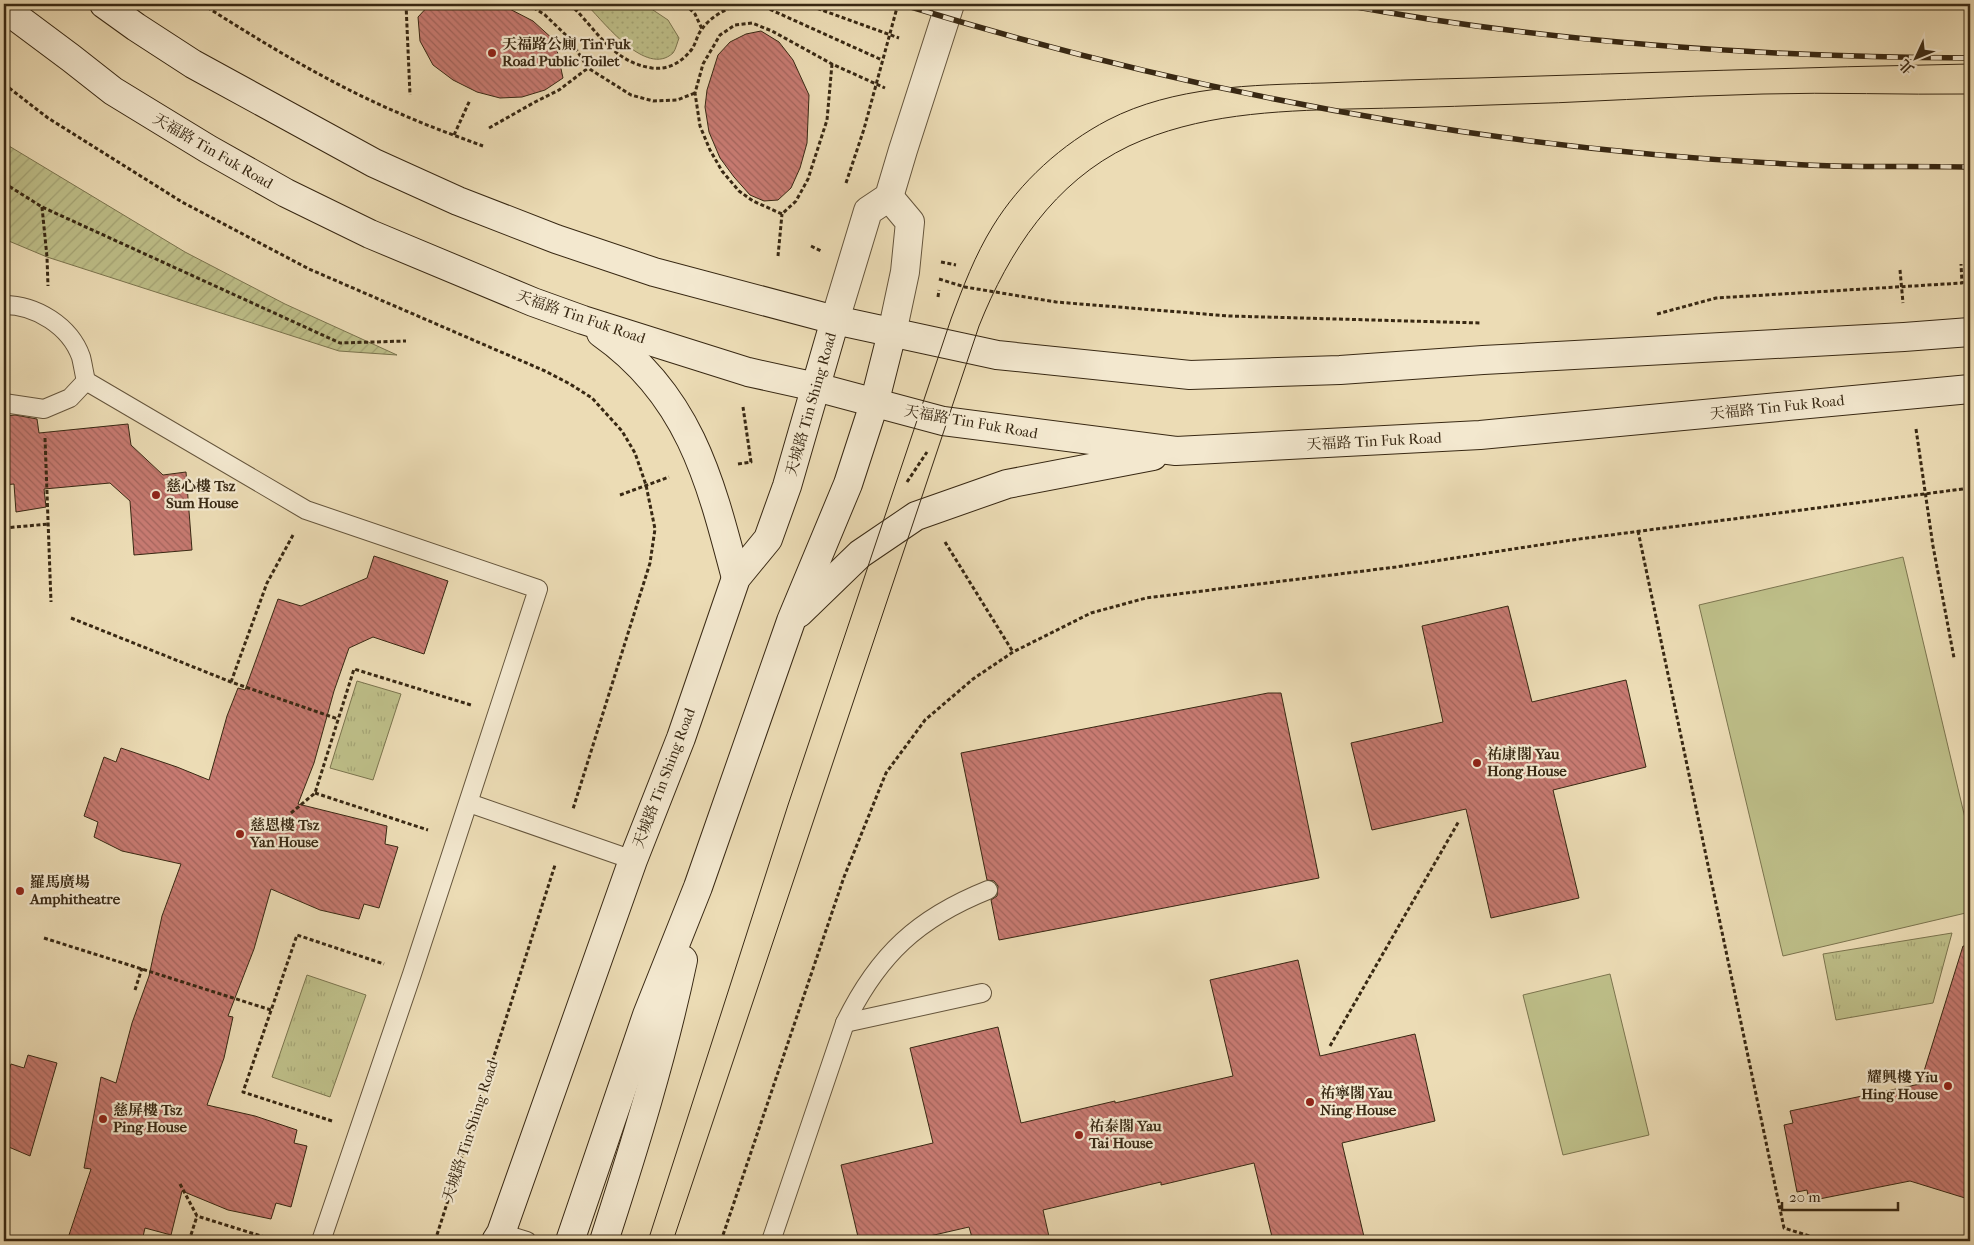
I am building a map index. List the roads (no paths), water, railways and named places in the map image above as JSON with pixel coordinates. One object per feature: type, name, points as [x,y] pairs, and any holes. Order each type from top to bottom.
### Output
[{"type":"main road","points":[[104,4],[193,64],[374,163],[458,201],[654,272],[835,320],[998,355],[1190,376],[1340,370],[1483,360],[1896,338],[1970,332]]},
{"type":"main road","points":[[570,1241],[647,1015],[698,887],[791,621],[848,484],[874,404],[905,272],[910,222],[889,197],[902,150],[950,4]]},
{"type":"main road","name":"天福路 Tin Fuk Road","points":[[4,8],[113,91],[208,149],[286,193],[405,249],[533,302],[729,367],[816,387],[943,421],[1176,451],[1480,435],[1970,389]]},
{"type":"main road","name":"天城路 Tin Shing Road","points":[[499,1237],[633,860],[681,738],[736,578],[768,539],[787,486],[868,211],[889,197]]},
{"type":"main road","points":[[583,320],[619,346],[649,374],[671,402],[688,430],[704,467],[717,506],[736,578]]},
{"type":"main road","points":[[791,621],[860,554],[916,516],[1007,484],[1176,451]]},
{"type":"main road","points":[[604,1241],[633,1151],[670,1023],[698,887]]},
{"type":"lane","points":[[4,305],[17,305],[49,317],[68,334],[80,356],[86,381],[306,510],[538,589],[469,803],[321,1241]]},
{"type":"lane","points":[[4,403],[44,409],[70,398],[86,381]]},
{"type":"lane","points":[[469,803],[633,860]]},
{"type":"lane","points":[[772,1241],[845,1023],[856,1000],[887,957],[908,935],[960,901],[988,890]]},
{"type":"lane","points":[[845,1023],[982,992]]},
{"type":"lane","points":[[499,1237],[527,1241]]},
{"type":"tram line","points":[[648,1241],[788,805],[951,319],[975,260],[993,226],[1016,194],[1043,165],[1074,140],[1108,120],[1133,109],[1159,100],[1186,94],[1241,87],[1400,80],[1970,64]]},
{"type":"tram line","points":[[673,1241],[979,326],[991,298],[1020,246],[1037,221],[1056,199],[1078,179],[1102,161],[1129,146],[1155,135],[1209,121],[1264,113],[1763,94],[1970,94]]},
{"type":"railway","points":[[901,4],[1015,37],[1130,67],[1245,93],[1479,134],[1597,149],[1715,159],[1834,166],[1970,167]]},
{"type":"railway","points":[[1340,4],[1497,29],[1654,45],[1812,55],[1970,58]]},
{"type":"place","name":"天福路公廁 Tin Fuk Road Public Toilet","points":[[492,53]]},
{"type":"place","name":"慈心樓 Tsz Sum House","points":[[156,495]]},
{"type":"place","name":"祐康閣 Yau Hong House","points":[[1477,763]]},
{"type":"place","name":"慈恩樓 Tsz Yan House","points":[[240,834]]},
{"type":"place","name":"羅馬廣場 Amphitheatre","points":[[20,891]]},
{"type":"place","name":"耀興樓 Yiu Hing House","points":[[1948,1086]]},
{"type":"place","name":"祐寧閣 Yau Ning House","points":[[1310,1102]]},
{"type":"place","name":"慈屏樓 Tsz Ping House","points":[[103,1119]]},
{"type":"place","name":"祐泰閣 Yau Tai House","points":[[1079,1135]]}]
